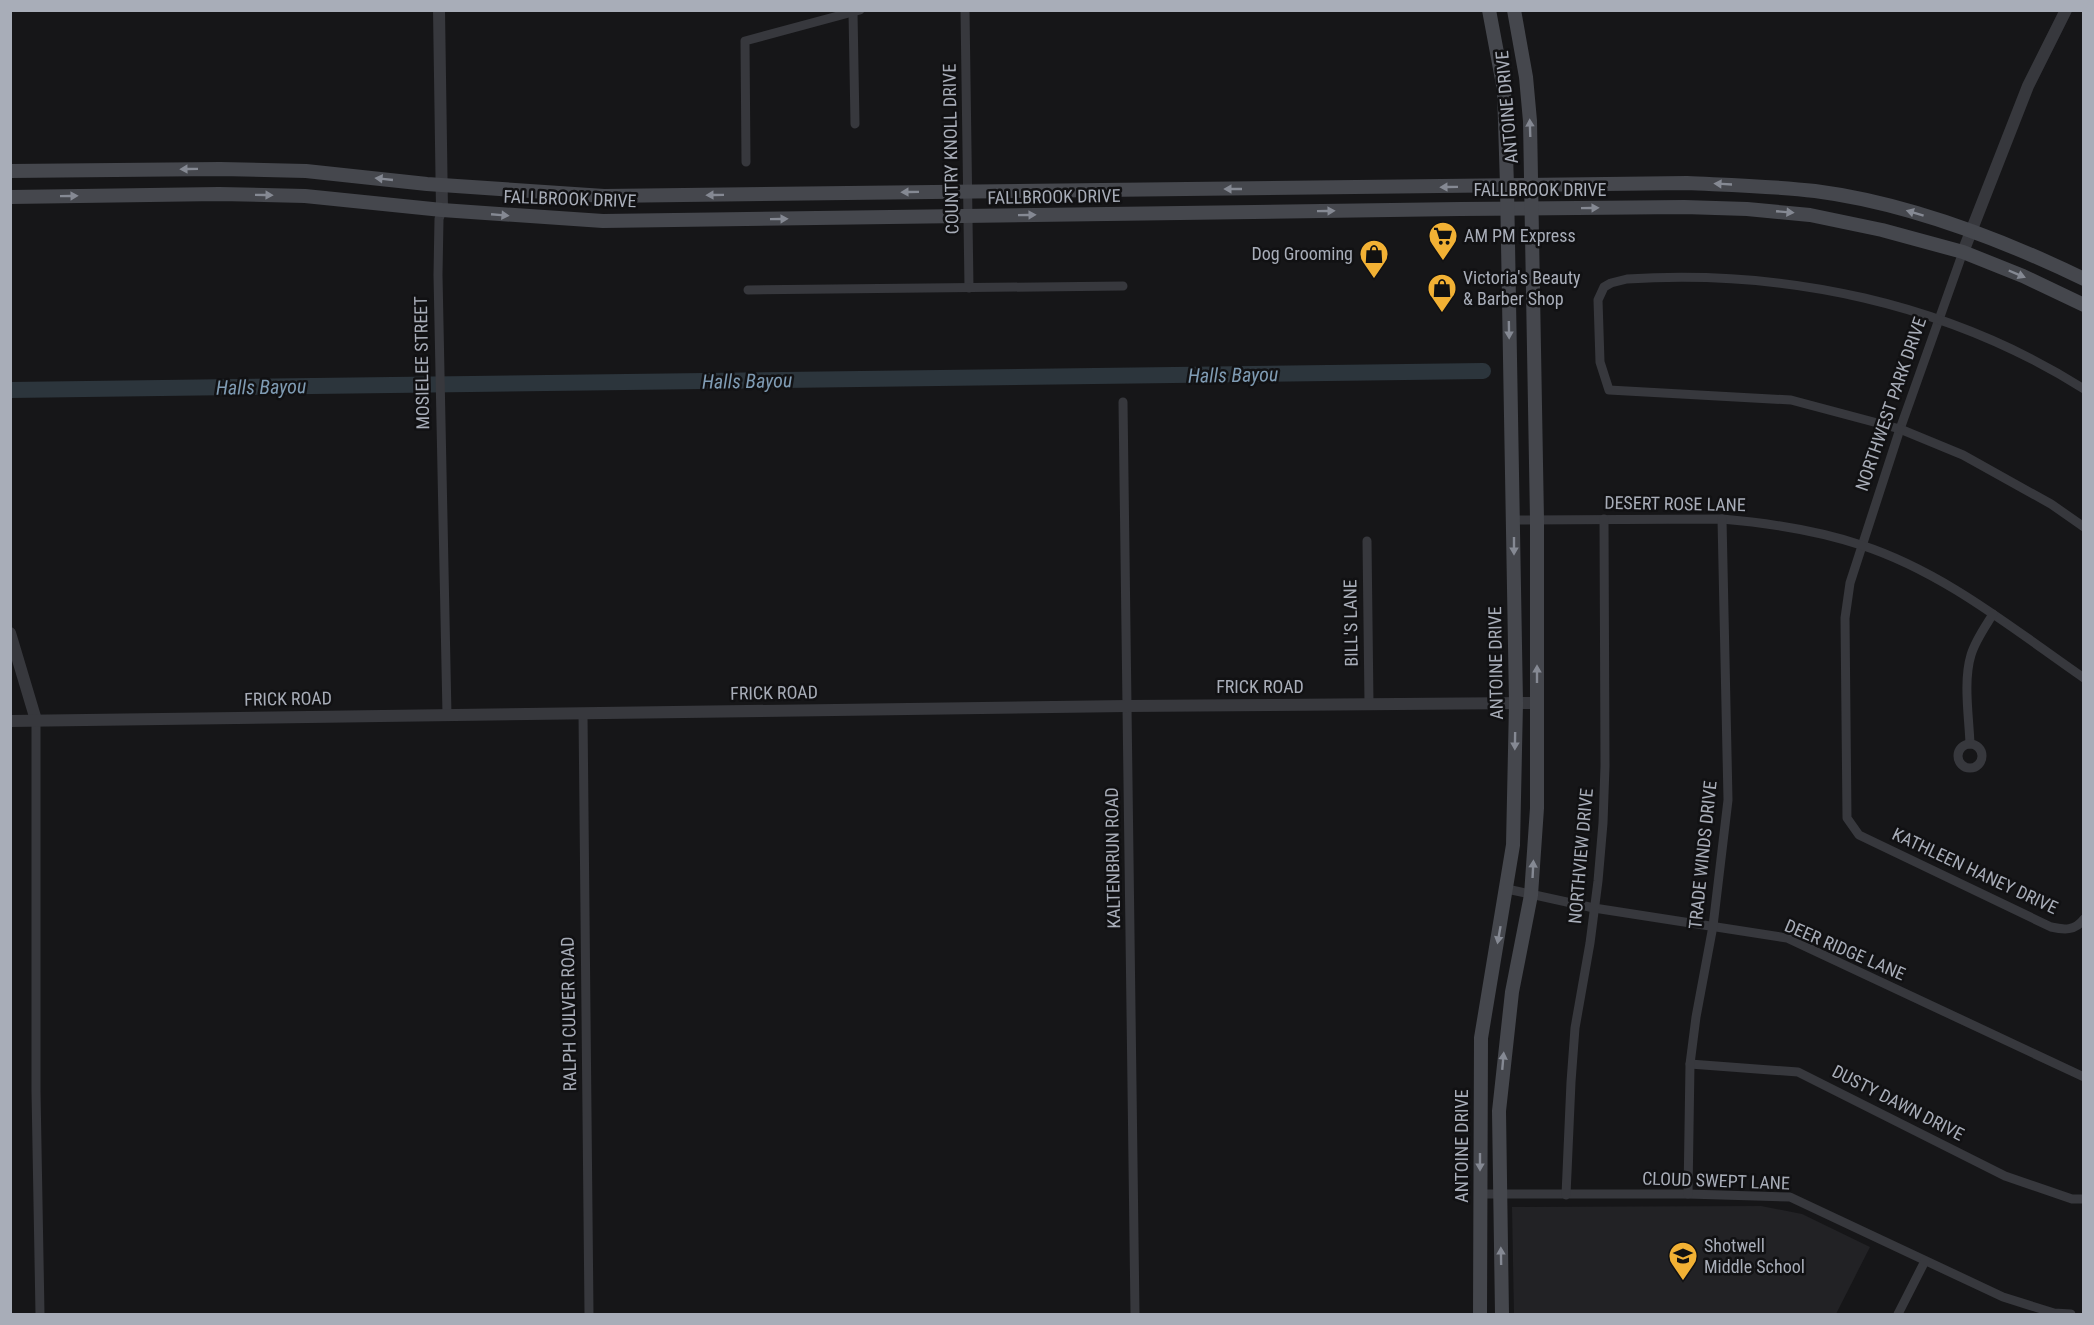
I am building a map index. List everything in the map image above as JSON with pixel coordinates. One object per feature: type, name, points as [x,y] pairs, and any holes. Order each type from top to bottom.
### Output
[{"type":"main road","name":"ANTOINE DRIVE","points":[[1480,1314],[1481,1038],[1513,845],[1516,703],[1504,90],[1489,10]]},
{"type":"main road","name":"ANTOINE DRIVE","points":[[1502,1314],[1499,1111],[1512,992],[1531,895],[1537,808],[1537,520],[1530,121],[1526,77],[1514,10]]},
{"type":"main road","name":"FALLBROOK DRIVE","points":[[10,171],[219,169],[306,171],[442,185],[604,196],[1686,183],[1816,191],[1888,205],[1971,230],[2034,255],[2084,279]]},
{"type":"main road","points":[[1267,189],[1267,212]]},
{"type":"main road","name":"FALLBROOK DRIVE","points":[[10,196],[219,194],[305,196],[442,210],[603,221],[1507,208],[1747,209],[1810,215],[1882,230],[1963,252],[2023,276],[2084,305]]},
{"type":"street","name":"MOSIELEE STREET","points":[[439,10],[442,210],[439,219],[438,264],[447,715]]},
{"type":"street","name":"COUNTRY KNOLL DRIVE","points":[[965,10],[969,288]]},
{"type":"street","name":"NORTHWEST PARK DRIVE","points":[[1853,828],[1847,818],[1846,800],[1845,618],[1850,583],[1900,429],[1971,230],[2028,86],[2066,10]]},
{"type":"street","points":[[746,162],[745,41],[856,11],[855,124]]},
{"type":"street","points":[[2084,389],[2002,346],[1938,320],[1887,304],[1804,285],[1740,279],[1627,279],[1604,287],[1598,300],[1600,362],[1609,390],[1791,400],[1900,429],[1963,455],[2050,504],[2084,527]]},
{"type":"street","points":[[748,290],[1123,286]]},
{"type":"street","name":"KALTENBRUN ROAD","points":[[1123,402],[1135,1314]]},
{"type":"street","name":"NORTHVIEW DRIVE","points":[[1566,1195],[1570,1082],[1575,1028],[1594,908],[1603,823],[1605,766],[1604,519]]},
{"type":"street","name":"DESERT ROSE LANE","points":[[1514,520],[1722,519],[1752,521],[1822,534],[1862,545],[1931,575],[1993,614],[2084,678]]},
{"type":"street","name":"TRADE WINDS DRIVE","points":[[1688,1194],[1690,1064],[1696,1017],[1713,926],[1728,800],[1722,519]]},
{"type":"street","name":"BILL'S LANE","points":[[1367,541],[1369,704]]},
{"type":"street","points":[[1970,744],[1970,663],[1978,637],[1993,614]]},
{"type":"street","points":[[10,633],[36,720],[36,1090],[40,1314]]},
{"type":"street","name":"FRICK ROAD","points":[[10,721],[1127,706],[1537,703]]},
{"type":"street","name":"RALPH CULVER ROAD","points":[[583,713],[589,1314]]},
{"type":"street","name":"KATHLEEN HANEY DRIVE","points":[[1853,828],[1868,840],[2050,927],[2074,928],[2084,919]]},
{"type":"street","name":"DEER RIDGE LANE","points":[[1507,889],[1594,908],[1787,938],[2084,1077]]},
{"type":"street","name":"DUSTY DAWN DRIVE","points":[[1690,1064],[1798,1072],[2005,1176],[2072,1199],[2084,1200]]},
{"type":"street","name":"CLOUD SWEPT LANE","points":[[1480,1194],[1688,1194],[1790,1197],[2003,1297],[2054,1313],[2071,1314]]},
{"type":"street","points":[[1898,1314],[1925,1261]]},
{"type":"shaded area","name":"Shotwell Middle School","points":[[1761,1206],[1802,1214],[1870,1247],[1836,1314],[1514,1314],[1512,1207]]},
{"type":"waterway","name":"Halls Bayou","points":[[10,390],[1483,371]]},
{"type":"place","name":"AM PM Express","points":[[1443,262]]},
{"type":"place","name":"Dog Grooming","points":[[1374,280]]},
{"type":"place","name":"Victoria's Beauty & Barber Shop","points":[[1442,314]]},
{"type":"place","name":"Shotwell Middle School","points":[[1683,1282]]}]
